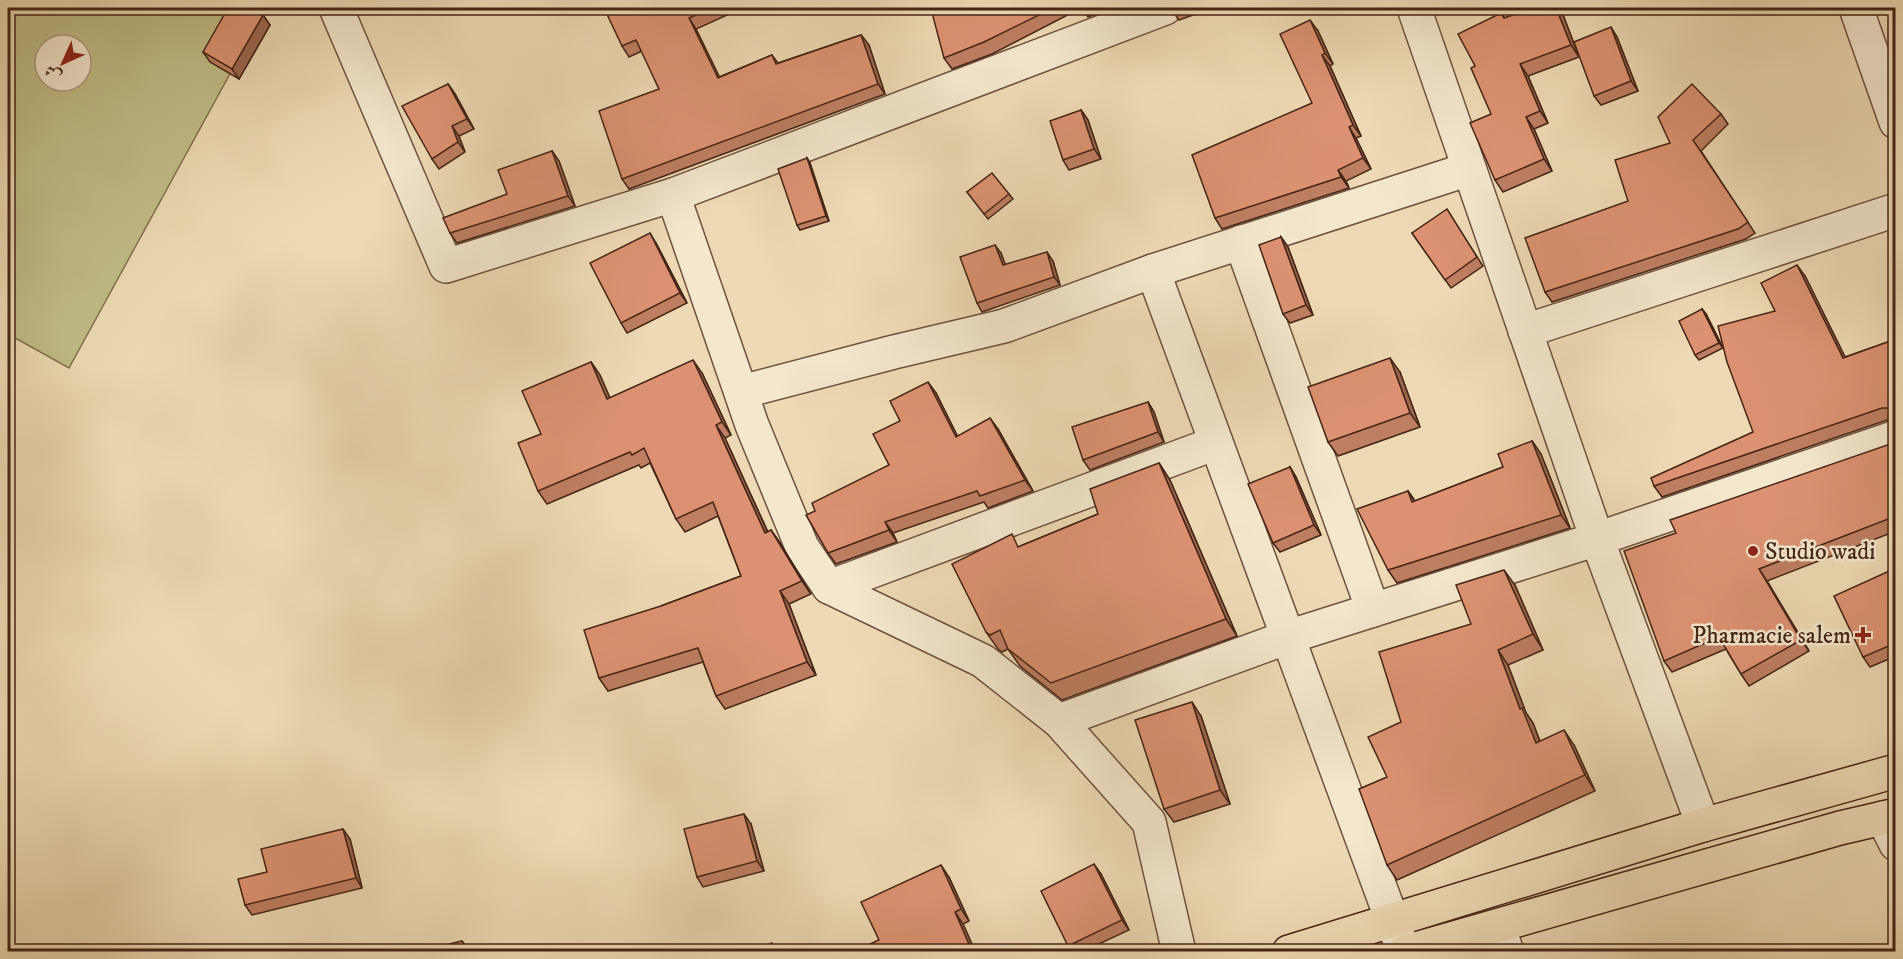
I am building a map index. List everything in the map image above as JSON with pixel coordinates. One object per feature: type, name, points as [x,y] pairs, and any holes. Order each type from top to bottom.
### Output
[{"type":"main road","points":[[1289,951],[1392,922],[1703,825],[1896,771]]},
{"type":"main road","points":[[1404,951],[1502,939],[1840,828],[1891,826]]},
{"type":"street","points":[[336,8],[446,266],[673,195],[1165,8]]},
{"type":"street","points":[[1856,8],[1896,122]]},
{"type":"street","points":[[1423,11],[1469,169],[1597,539],[1703,825]]},
{"type":"street","points":[[741,392],[1004,326],[1153,271],[1469,169]]},
{"type":"street","points":[[673,195],[752,426],[802,547],[829,587],[983,661],[1059,721],[1149,822],[1179,951]]},
{"type":"street","points":[[1525,331],[1896,210]]},
{"type":"street","points":[[1242,242],[1372,610]]},
{"type":"street","points":[[1153,271],[1404,951]]},
{"type":"street","points":[[1059,721],[1288,637],[1597,539],[1896,437]]},
{"type":"street","points":[[829,587],[1216,443]]},
{"type":"shaded area","points":[[8,8],[266,8],[69,368],[8,334]]},
{"type":"building","points":[[228,8],[250,8],[263,15],[232,69],[203,52]]},
{"type":"building","points":[[614,8],[712,8],[689,18],[718,78],[772,55],[776,64],[861,35],[878,84],[622,179],[599,111],[659,89],[636,40],[622,46],[605,10]]},
{"type":"building","points":[[1053,8],[984,42],[944,58],[931,9]]},
{"type":"building","points":[[1533,8],[1556,8],[1571,45],[1520,64],[1540,111],[1526,117],[1544,159],[1495,180],[1470,123],[1491,114],[1471,68],[1475,66],[1458,34],[1501,13],[1504,18]]},
{"type":"building","points":[[1310,20],[1325,53],[1322,55],[1353,125],[1349,127],[1363,158],[1338,170],[1341,177],[1215,218],[1192,155],[1312,103],[1280,34]]},
{"type":"building","points":[[1611,27],[1631,81],[1594,96],[1574,42]]},
{"type":"building","points":[[448,84],[467,119],[452,126],[458,142],[432,159],[402,106]]},
{"type":"building","points":[[1692,84],[1721,114],[1693,140],[1748,222],[1738,229],[1545,292],[1525,238],[1628,201],[1615,160],[1670,143],[1658,117]]},
{"type":"building","points":[[1081,110],[1094,149],[1063,160],[1050,121]]},
{"type":"building","points":[[552,151],[568,196],[450,233],[443,218],[507,194],[498,170]]},
{"type":"building","points":[[807,158],[826,216],[797,225],[778,169]]},
{"type":"building","points":[[992,173],[1009,194],[984,214],[967,192]]},
{"type":"building","points":[[1447,209],[1477,257],[1445,280],[1412,233]]},
{"type":"building","points":[[650,233],[680,293],[621,323],[590,263]]},
{"type":"building","points":[[1281,237],[1306,305],[1283,314],[1259,245]]},
{"type":"building","points":[[995,245],[1003,265],[1047,252],[1054,277],[977,303],[960,257]]},
{"type":"building","points":[[1797,265],[1843,358],[1896,339],[1896,409],[1882,408],[1654,486],[1651,478],[1753,432],[1727,362],[1718,326],[1775,311],[1761,283]]},
{"type":"building","points":[[1702,309],[1719,343],[1695,355],[1679,321]]},
{"type":"building","points":[[1390,358],[1410,413],[1328,442],[1308,387]]},
{"type":"building","points":[[693,360],[722,422],[716,425],[765,533],[771,530],[802,581],[780,591],[807,662],[716,696],[698,648],[599,678],[584,630],[661,606],[741,576],[713,502],[676,519],[644,448],[632,455],[630,452],[538,491],[518,443],[541,434],[522,391],[591,362],[607,399]]},
{"type":"building","points":[[928,382],[956,437],[990,418],[1025,480],[980,496],[977,491],[885,522],[889,530],[828,553],[806,515],[815,511],[812,503],[889,465],[873,434],[900,421],[890,401]]},
{"type":"building","points":[[1148,402],[1158,432],[1083,460],[1072,427]]},
{"type":"building","points":[[1532,441],[1561,515],[1388,570],[1357,509],[1408,491],[1412,502],[1503,467],[1498,454]]},
{"type":"building","points":[[1896,442],[1896,516],[1759,569],[1801,640],[1741,674],[1719,637],[1664,661],[1624,551],[1676,533],[1670,520]]},
{"type":"building","points":[[1159,463],[1226,619],[1051,683],[1008,649],[1000,630],[990,635],[986,632],[952,564],[1012,534],[1018,547],[1098,514],[1090,489]]},
{"type":"building","points":[[1290,467],[1314,525],[1273,543],[1248,484]]},
{"type":"building","points":[[1896,568],[1896,643],[1863,657],[1834,596]]},
{"type":"building","points":[[1504,570],[1533,634],[1498,650],[1520,709],[1522,708],[1536,743],[1564,730],[1585,775],[1387,865],[1359,789],[1387,777],[1368,737],[1401,722],[1379,652],[1471,624],[1456,585]]},
{"type":"building","points":[[1192,702],[1220,790],[1164,809],[1135,720]]},
{"type":"building","points":[[744,814],[757,861],[697,877],[684,829]]},
{"type":"building","points":[[343,829],[356,878],[245,905],[238,879],[267,872],[261,849]]},
{"type":"building","points":[[1094,864],[1122,920],[1068,946],[1041,891]]},
{"type":"building","points":[[941,865],[961,909],[955,912],[972,951],[856,951],[879,940],[861,902]]},
{"type":"building","points":[[462,941],[466,951],[421,951]]},
{"type":"building","points":[[772,943],[775,951],[748,951]]},
{"type":"place","name":"Studio wadi","points":[[1753,551]]},
{"type":"place","name":"Pharmacie salem","points":[[1863,635]]}]
